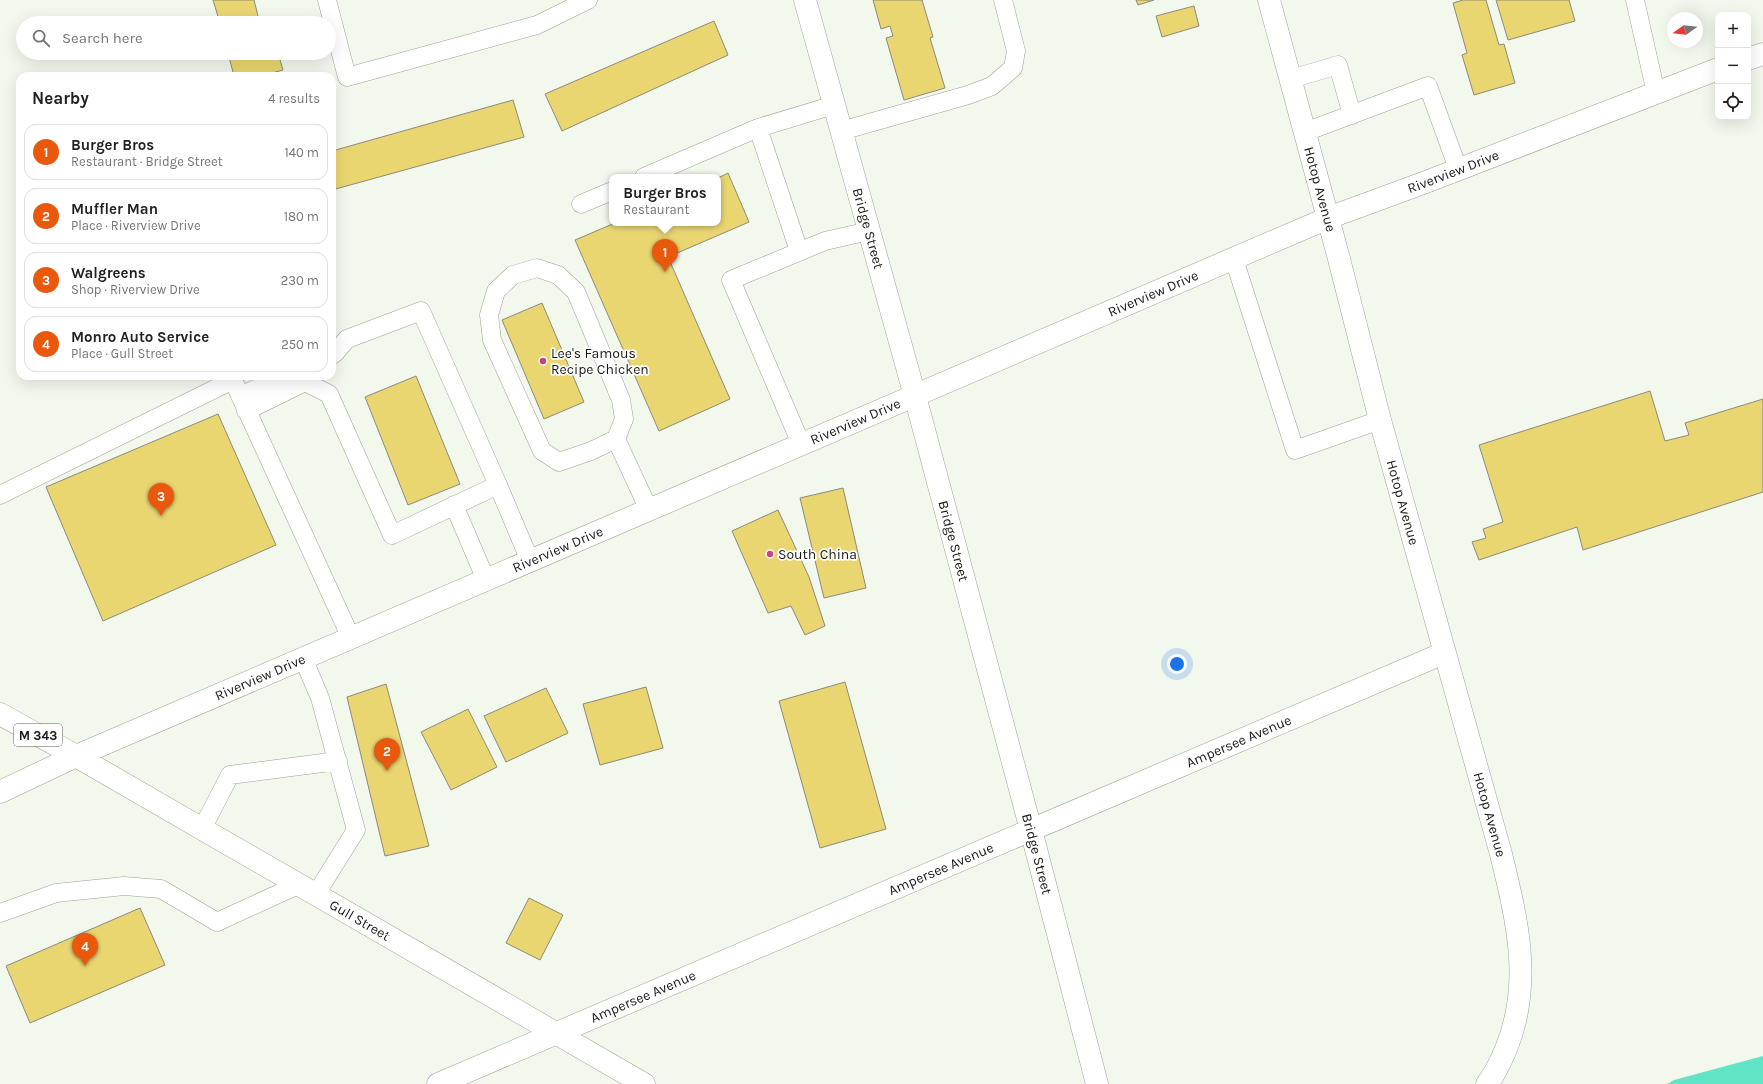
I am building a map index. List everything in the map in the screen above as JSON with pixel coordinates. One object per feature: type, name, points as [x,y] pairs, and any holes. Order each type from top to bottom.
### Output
[{"type":"street","name":"Bridge Street","points":[[805,0],[915,396],[1097,1084]]},
{"type":"street","name":"Hotop Avenue","points":[[1269,0],[1328,218],[1380,420],[1501,854],[1512,899],[1520,954],[1521,975],[1519,1007],[1511,1036],[1501,1061],[1487,1084]]},
{"type":"street","points":[[1751,58],[1763,54]]},
{"type":"street","name":"Riverview Drive","points":[[0,792],[76,756],[1328,218],[1715,70]]},
{"type":"street","name":"Ampersee Avenue","points":[[438,1084],[1444,653]]},
{"type":"street","name":"M 343","points":[[0,714],[76,756]]},
{"type":"street","name":"Gull Street","points":[[76,756],[644,1084]]},
{"type":"lane","points":[[326,0],[330,16]]},
{"type":"lane","points":[[336,37],[347,77],[537,25],[588,0]]},
{"type":"lane","points":[[841,131],[968,95],[992,86],[1013,68],[1016,51],[1003,0]]},
{"type":"lane","points":[[1634,0],[1656,93]]},
{"type":"lane","points":[[1291,80],[1338,65],[1352,115]]},
{"type":"lane","points":[[1305,132],[1428,86],[1458,169]]},
{"type":"lane","points":[[651,174],[758,128],[834,105]]},
{"type":"lane","points":[[758,128],[799,251]]},
{"type":"lane","points":[[580,204],[609,192]]},
{"type":"lane","points":[[801,444],[731,280],[799,251],[825,242],[869,231]]},
{"type":"lane","points":[[1234,259],[1295,450],[1380,420]]},
{"type":"lane","points":[[616,439],[591,451],[559,462],[542,451],[492,340],[489,315],[496,291],[513,275],[537,268],[558,274],[576,292],[621,400],[624,419],[616,439],[649,510]]},
{"type":"lane","points":[[336,352],[347,339],[421,311],[530,560]]},
{"type":"lane","points":[[0,495],[233,380],[351,638]]},
{"type":"lane","points":[[243,404],[279,380]]},
{"type":"lane","points":[[243,404],[305,382],[329,394],[392,535],[498,485]]},
{"type":"lane","points":[[454,505],[486,580]]},
{"type":"lane","points":[[0,913],[56,893],[124,886],[160,889],[218,922],[308,889],[356,830],[320,698],[303,658]]},
{"type":"lane","points":[[202,829],[230,775],[338,761]]},
{"type":"shaded area","points":[[1763,1056],[1763,1084],[1667,1084],[1674,1080]]},
{"type":"building","points":[[213,0],[254,0],[258,16],[218,16]]},
{"type":"building","points":[[873,0],[922,0],[933,37],[930,38],[945,88],[904,100],[886,38],[893,36],[890,26],[881,29]]},
{"type":"building","points":[[1136,0],[1154,0],[1138,5]]},
{"type":"building","points":[[1463,0],[1486,0],[1499,45],[1504,44],[1515,83],[1474,95],[1462,55],[1467,53],[1453,3]]},
{"type":"building","points":[[1496,0],[1569,0],[1575,21],[1508,40]]},
{"type":"building","points":[[1194,6],[1199,26],[1162,37],[1156,16]]},
{"type":"building","points":[[714,21],[728,55],[562,131],[545,94]]},
{"type":"building","points":[[230,60],[280,60],[283,70],[276,72],[233,72]]},
{"type":"building","points":[[513,100],[524,137],[336,189],[336,150]]},
{"type":"building","points":[[728,173],[749,222],[668,257],[730,399],[659,431],[575,240],[609,226],[721,226],[721,176]]},
{"type":"building","name":"Lee's Famous Recipe Chicken","points":[[542,303],[584,402],[544,419],[502,320]]},
{"type":"building","points":[[416,376],[460,484],[408,505],[365,397]]},
{"type":"building","points":[[1650,391],[1665,441],[1689,435],[1685,423],[1763,399],[1763,492],[1583,550],[1577,527],[1479,560],[1472,542],[1486,538],[1483,529],[1503,522],[1479,445]]},
{"type":"building","points":[[218,414],[276,545],[103,621],[46,487]]},
{"type":"building","points":[[843,488],[866,588],[824,598],[800,498]]},
{"type":"building","name":"South China","points":[[778,510],[809,577],[825,626],[805,635],[791,606],[768,613],[732,531]]},
{"type":"building","points":[[845,682],[886,829],[820,848],[779,701]]},
{"type":"building","points":[[386,684],[429,846],[385,856],[347,697]]},
{"type":"building","points":[[646,687],[663,748],[600,765],[583,704]]},
{"type":"building","points":[[546,688],[568,733],[506,762],[484,716]]},
{"type":"building","points":[[468,709],[497,767],[451,790],[421,732]]},
{"type":"building","points":[[529,898],[563,915],[540,960],[506,943]]},
{"type":"building","points":[[140,908],[165,965],[30,1023],[6,966]]},
{"type":"place","name":"Burger Bros","points":[[665,272]]},
{"type":"place","name":"Lee's Famous Recipe Chicken","points":[[543,361]]},
{"type":"place","name":"Walgreens","points":[[161,516]]},
{"type":"place","name":"South China","points":[[770,554]]},
{"type":"place","name":"Muffler Man","points":[[387,771]]},
{"type":"place","name":"Monro Auto Service","points":[[85,966]]}]
